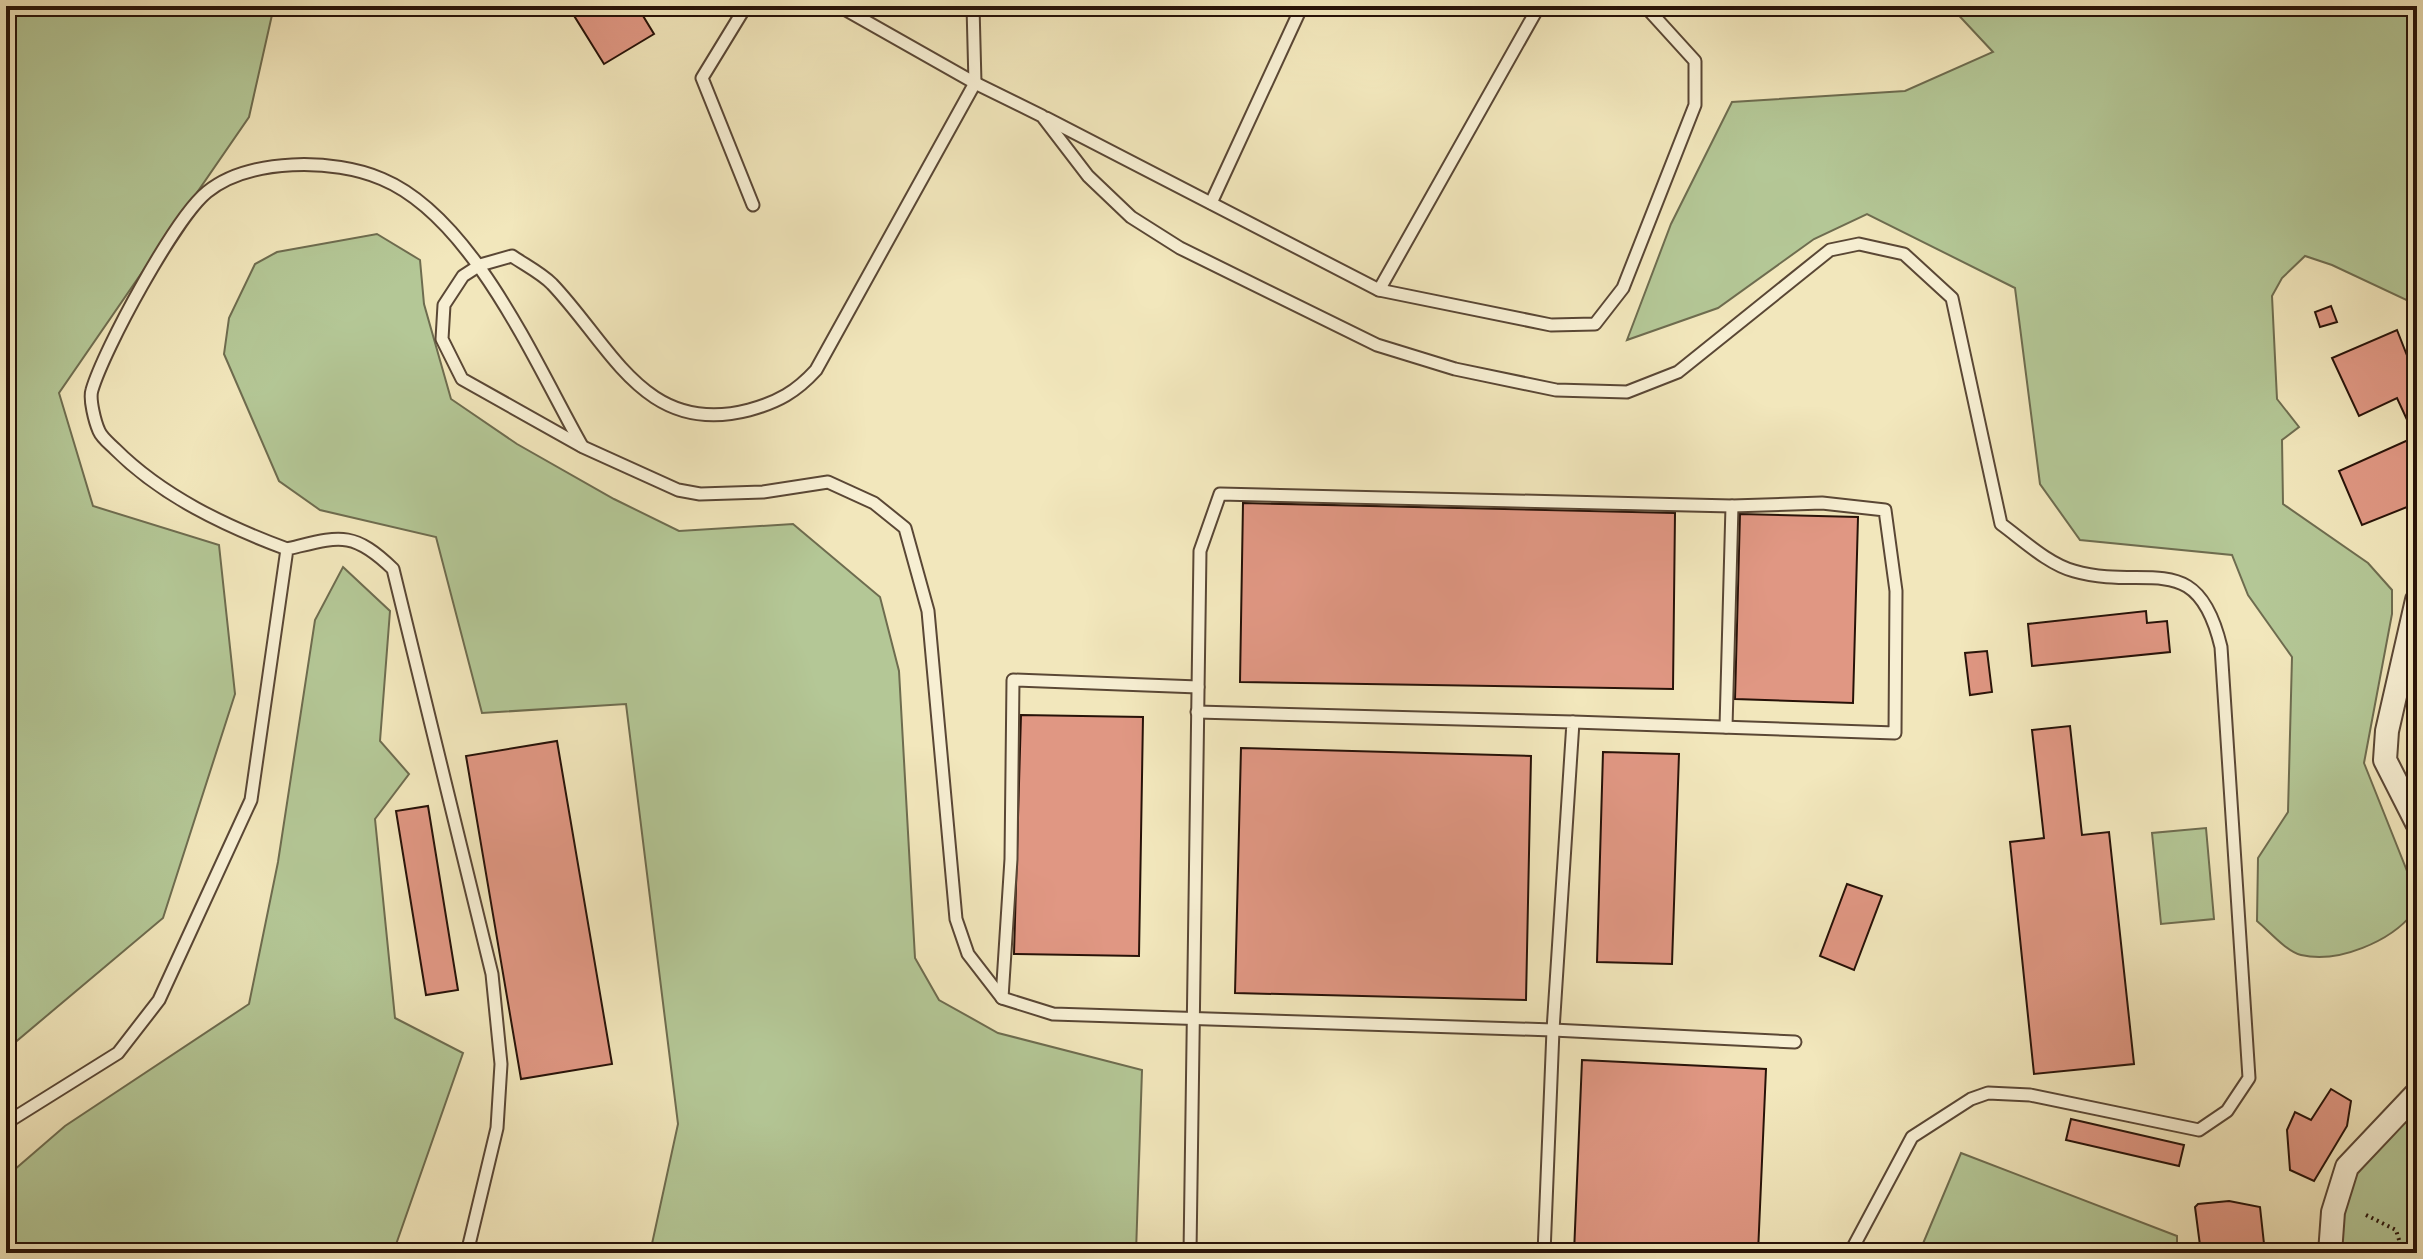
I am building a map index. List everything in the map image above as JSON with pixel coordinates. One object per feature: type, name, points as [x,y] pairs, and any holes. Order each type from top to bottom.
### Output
[{"type":"street","points":[[2417,600],[2387,731],[2385,760],[2417,823]]},
{"type":"street","points":[[2330,1253],[2333,1212],[2347,1167],[2417,1093]]},
{"type":"lane","points":[[746,6],[702,78],[753,205]]},
{"type":"lane","points":[[839,6],[975,83],[1379,290],[1551,325],[1595,324],[1623,288],[1695,105],[1695,61],[1645,6]]},
{"type":"lane","points":[[973,6],[975,83],[816,370],[803,385],[778,402],[724,416],[662,405],[629,376],[550,281],[512,256],[480,265],[463,276],[444,305],[442,339],[462,379],[583,447],[678,490],[700,494],[763,492],[828,482],[874,503],[905,528],[928,611],[956,919],[968,954],[1002,998],[1053,1014],[1553,1030],[1795,1042]]},
{"type":"lane","points":[[1211,203],[1302,6]]},
{"type":"lane","points":[[1379,290],[1539,6]]},
{"type":"lane","points":[[1042,116],[1088,176],[1131,217],[1180,248],[1377,345],[1455,369],[1556,390],[1627,392],[1678,372],[1830,250],[1859,244],[1904,254],[1952,298],[2001,524],[2047,557],[2074,571],[2182,581],[2198,594],[2214,615],[2221,647],[2250,1044],[2249,1078],[2227,1111],[2199,1130],[2030,1095],[1988,1093],[1971,1099],[1912,1137],[1850,1253]]},
{"type":"lane","points":[[467,1253],[497,1128],[501,1064],[492,974],[393,569],[371,547],[338,537],[287,549],[216,518],[165,489],[139,472],[99,433],[90,393],[164,247],[207,192],[257,167],[323,166],[382,179],[450,227],[480,265],[583,447]]},
{"type":"lane","points":[[1190,1253],[1197,712],[1200,551],[1220,494],[1732,506],[1822,503],[1885,510],[1896,591],[1895,733],[1197,712]]},
{"type":"lane","points":[[1726,727],[1732,506]]},
{"type":"lane","points":[[6,1123],[118,1053],[159,1000],[251,800],[287,549]]},
{"type":"lane","points":[[1002,998],[1011,859],[1013,680],[1198,687]]},
{"type":"lane","points":[[1544,1253],[1553,1030],[1573,722]]},
{"type":"path","points":[[2366,1215],[2396,1230],[2403,1253]]},
{"type":"green space","points":[[6,6],[274,6],[249,117],[59,393],[93,506],[219,545],[235,694],[163,918],[6,1050]]},
{"type":"green space","points":[[1950,6],[2417,6],[2417,305],[2332,265],[2305,256],[2282,278],[2272,296],[2277,399],[2299,427],[2282,440],[2283,504],[2368,563],[2392,590],[2392,614],[2364,763],[2407,871],[2413,913],[2391,933],[2363,948],[2331,956],[2301,955],[2284,946],[2257,921],[2258,858],[2288,812],[2292,657],[2248,595],[2232,555],[2080,540],[2040,484],[2015,288],[1867,214],[1814,239],[1718,308],[1627,340],[1671,224],[1732,102],[1905,91],[1993,52]]},
{"type":"green space","points":[[377,234],[420,260],[424,304],[451,399],[517,444],[614,499],[679,531],[793,524],[880,597],[899,671],[915,958],[939,1000],[998,1033],[1142,1070],[1136,1253],[650,1253],[678,1124],[626,704],[482,713],[436,537],[320,510],[279,481],[224,354],[229,318],[255,264],[277,252]]},
{"type":"green space","points":[[343,567],[390,611],[380,741],[409,774],[375,819],[395,1018],[463,1053],[393,1253],[6,1253],[6,1177],[65,1126],[249,1004],[278,862],[315,620]]},
{"type":"green space","points":[[2206,828],[2214,919],[2161,924],[2152,833]]},
{"type":"green space","points":[[2417,1104],[2417,1253],[2334,1253],[2348,1177]]},
{"type":"green space","points":[[1961,1153],[2177,1236],[2177,1253],[1919,1253]]},
{"type":"building","points":[[587,6],[637,6],[654,34],[604,64],[573,14]]},
{"type":"building","points":[[2331,306],[2337,322],[2320,327],[2315,312]]},
{"type":"building","points":[[2397,330],[2417,381],[2417,503],[2362,525],[2339,471],[2415,437],[2397,398],[2359,416],[2332,358]]},
{"type":"building","points":[[1243,503],[1675,513],[1673,689],[1240,682]]},
{"type":"building","points":[[1740,514],[1858,517],[1853,703],[1735,699]]},
{"type":"building","points":[[2146,611],[2147,623],[2167,621],[2170,652],[2032,666],[2028,624]]},
{"type":"building","points":[[1987,651],[1992,692],[1970,695],[1965,653]]},
{"type":"building","points":[[1021,715],[1143,717],[1139,956],[1014,954]]},
{"type":"building","points":[[2070,726],[2082,835],[2109,832],[2134,1064],[2034,1074],[2010,842],[2044,838],[2032,730]]},
{"type":"building","points":[[557,741],[612,1064],[521,1079],[466,756]]},
{"type":"building","points":[[1241,748],[1531,756],[1526,1000],[1235,993]]},
{"type":"building","points":[[1603,752],[1679,754],[1672,964],[1597,962]]},
{"type":"building","points":[[428,806],[458,990],[426,995],[396,811]]},
{"type":"building","points":[[1847,884],[1882,896],[1854,970],[1820,956]]},
{"type":"building","points":[[1582,1060],[1766,1069],[1758,1253],[1574,1253]]},
{"type":"building","points":[[2331,1089],[2351,1101],[2347,1126],[2314,1181],[2290,1170],[2287,1130],[2295,1112],[2311,1120]]},
{"type":"building","points":[[2071,1119],[2184,1145],[2179,1166],[2066,1140]]},
{"type":"building","points":[[2229,1201],[2260,1207],[2265,1253],[2201,1253],[2195,1207],[2198,1204]]}]
